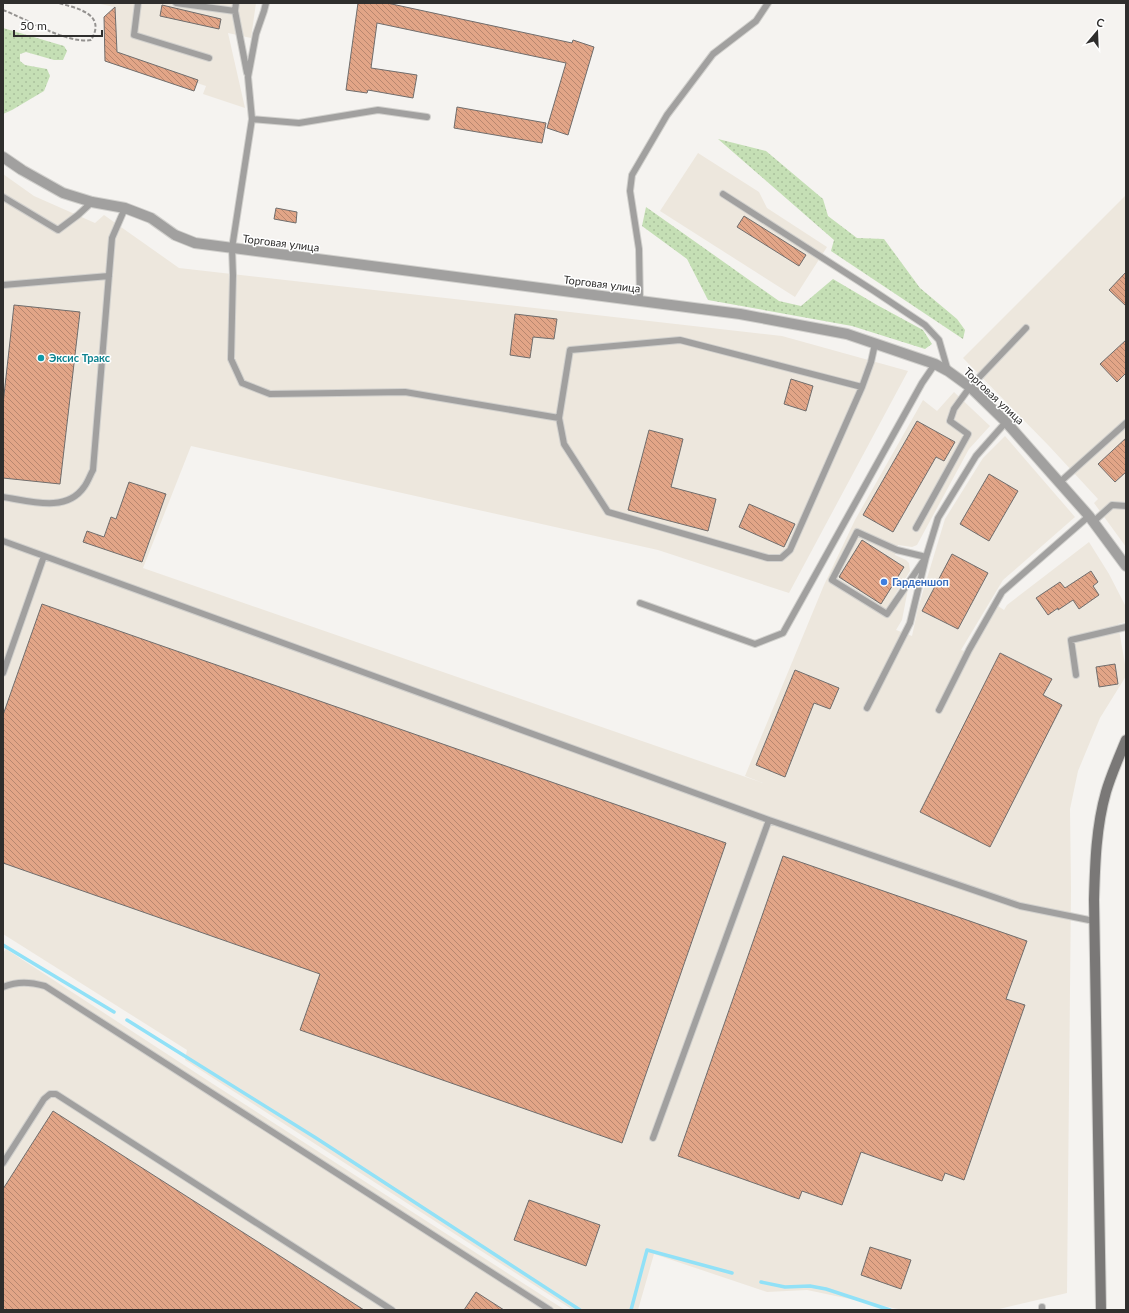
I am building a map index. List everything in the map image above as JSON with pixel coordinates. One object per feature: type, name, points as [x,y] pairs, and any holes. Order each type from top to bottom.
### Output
[{"type":"main road","points":[[1101,1310],[1094,921],[1095,861],[1099,826],[1106,792],[1126,740]]},
{"type":"street","name":"Торговая улица","points":[[3,157],[22,170],[63,193],[92,202],[125,208],[151,218],[175,235],[195,243],[748,316],[847,334],[935,364],[948,371],[970,387],[1006,422],[1060,482],[1124,560]]},
{"type":"lane","points":[[138,3],[134,35],[209,58]]},
{"type":"lane","points":[[176,3],[235,11]]},
{"type":"lane","points":[[236,3],[235,11],[248,77],[252,119],[232,248],[231,359],[242,383],[270,394],[405,392],[559,418]]},
{"type":"lane","points":[[248,77],[256,34],[266,3]]},
{"type":"lane","points":[[640,301],[639,249],[630,191],[632,175],[667,115],[713,54],[756,21],[768,3]]},
{"type":"lane","points":[[252,119],[298,123],[378,110],[427,117]]},
{"type":"lane","points":[[723,194],[925,325],[939,340],[948,371]]},
{"type":"lane","points":[[3,197],[58,230],[92,202]]},
{"type":"lane","points":[[3,497],[54,504],[72,499],[84,487],[92,470],[112,238],[125,208]]},
{"type":"lane","points":[[3,285],[109,276]]},
{"type":"lane","points":[[916,528],[968,434],[950,421],[954,409],[970,387],[1026,328]]},
{"type":"lane","points":[[862,387],[680,340],[570,350],[559,418],[564,444],[608,512],[768,558],[782,558],[790,550],[862,387],[871,362],[875,344]]},
{"type":"lane","points":[[640,603],[755,644],[783,633],[922,383],[935,364]]},
{"type":"lane","points":[[867,708],[910,623],[926,557],[938,518],[976,456],[1006,422]]},
{"type":"lane","points":[[1060,482],[1126,424]]},
{"type":"lane","points":[[939,710],[969,650],[1002,592],[1091,519],[1112,506],[1126,506]]},
{"type":"lane","points":[[857,532],[897,550],[926,557],[887,614],[832,580],[857,532]]},
{"type":"lane","points":[[3,541],[769,820],[1020,906],[1094,921]]},
{"type":"lane","points":[[3,673],[44,556]]},
{"type":"lane","points":[[1076,675],[1071,640],[1126,627]]},
{"type":"lane","points":[[654,1138],[769,820]]},
{"type":"lane","points":[[3,987],[15,983],[28,982],[45,986],[550,1310]]},
{"type":"lane","points":[[3,1163],[44,1099],[50,1094],[56,1094],[392,1310]]},
{"type":"path","points":[[3,10],[70,38],[91,40],[95,33],[95,22],[91,15],[79,9],[58,3]]},
{"type":"shaded area","points":[[96,3],[256,3],[251,38],[228,33],[245,108],[203,94],[206,86],[197,83],[194,91],[105,61],[104,17],[114,7]]},
{"type":"shaded area","points":[[698,153],[759,192],[767,208],[827,247],[795,297],[660,211]]},
{"type":"shaded area","points":[[3,174],[34,196],[95,223],[104,215],[179,268],[782,336],[908,371],[789,593],[658,550],[191,446],[143,568],[763,783],[745,776],[824,585],[855,520],[923,400],[937,411],[954,392],[990,426],[969,449],[917,545],[912,547],[898,545],[895,555],[909,563],[910,571],[893,598],[900,602],[908,589],[902,620],[896,630],[912,636],[918,608],[945,519],[983,458],[1005,436],[1075,517],[1003,580],[961,650],[971,653],[998,606],[1004,610],[1007,605],[1089,542],[1109,574],[1126,607],[1126,622],[1118,624],[1126,676],[1100,718],[1078,771],[1070,809],[1071,889],[1067,1293],[995,1310],[903,1310],[807,1290],[767,1292],[654,1254],[638,1310],[573,1310],[185,1060],[187,1050],[3,934]]},
{"type":"shaded area","points":[[1126,195],[1126,547],[1094,503],[1098,499],[1049,446],[963,358]]},
{"type":"shaded area","points":[[6,949],[565,1310],[3,1310],[3,953]]},
{"type":"green space","points":[[3,28],[64,46],[67,51],[63,60],[54,60],[26,52],[20,54],[20,61],[25,65],[47,69],[50,76],[44,91],[3,114]]},
{"type":"green space","points":[[718,139],[766,151],[823,199],[828,216],[857,238],[884,239],[920,288],[957,319],[965,330],[963,339],[831,251],[834,240]]},
{"type":"green space","points":[[646,207],[779,301],[801,306],[833,279],[923,330],[932,344],[925,349],[852,326],[708,300],[687,259],[642,226]]},
{"type":"building","points":[[358,3],[387,3],[572,43],[573,40],[594,47],[568,135],[547,128],[566,63],[377,23],[371,68],[417,75],[413,98],[368,90],[367,93],[346,90]]},
{"type":"building","points":[[162,5],[221,19],[219,29],[160,16]]},
{"type":"building","points":[[115,7],[117,52],[198,80],[194,91],[105,61],[104,17]]},
{"type":"building","points":[[457,107],[546,123],[542,143],[454,128]]},
{"type":"building","points":[[276,208],[297,212],[296,223],[274,219]]},
{"type":"building","points":[[744,216],[806,255],[799,266],[737,227]]},
{"type":"building","points":[[1126,272],[1126,306],[1109,290]]},
{"type":"building","name":"Эксис Тракс","points":[[14,305],[80,312],[60,484],[3,478],[3,404]]},
{"type":"building","points":[[515,314],[557,319],[554,339],[533,337],[530,358],[510,355]]},
{"type":"building","points":[[1126,340],[1126,373],[1117,382],[1100,364]]},
{"type":"building","points":[[791,379],[813,386],[806,411],[784,404]]},
{"type":"building","points":[[917,421],[955,442],[944,461],[936,457],[893,532],[863,515]]},
{"type":"building","points":[[649,430],[683,439],[671,487],[716,499],[708,531],[628,510]]},
{"type":"building","points":[[1126,438],[1126,472],[1115,482],[1098,464]]},
{"type":"building","points":[[989,474],[1018,491],[989,541],[960,524]]},
{"type":"building","points":[[129,482],[166,494],[142,562],[83,542],[87,531],[104,537],[111,517],[116,519]]},
{"type":"building","points":[[749,504],[795,524],[784,547],[739,527]]},
{"type":"building","points":[[862,540],[904,567],[881,604],[839,577]]},
{"type":"building","points":[[952,554],[988,573],[958,629],[922,611]]},
{"type":"building","points":[[1091,571],[1098,582],[1093,586],[1099,595],[1079,609],[1073,600],[1048,615],[1036,598],[1060,582],[1065,588]]},
{"type":"building","points":[[42,604],[726,843],[622,1143],[300,1030],[320,974],[3,863],[3,715]]},
{"type":"building","points":[[1000,653],[1052,679],[1043,695],[1062,705],[990,847],[920,812]]},
{"type":"building","points":[[1115,664],[1118,684],[1099,687],[1096,667]]},
{"type":"building","points":[[795,670],[839,688],[830,709],[814,703],[785,777],[756,765]]},
{"type":"building","points":[[783,856],[1027,941],[1006,999],[1025,1005],[964,1180],[945,1173],[942,1181],[861,1152],[842,1205],[802,1191],[799,1199],[678,1156]]},
{"type":"building","points":[[53,1111],[364,1310],[3,1310],[3,1189]]},
{"type":"building","points":[[529,1200],[600,1225],[586,1266],[514,1240]]},
{"type":"building","points":[[870,1247],[911,1260],[901,1289],[861,1275]]},
{"type":"building","points":[[476,1292],[504,1310],[464,1310]]},
{"type":"waterway","points":[[3,945],[114,1012]]},
{"type":"waterway","points":[[127,1020],[316,1138],[580,1310]]},
{"type":"waterway","points":[[631,1310],[647,1250],[732,1273]]},
{"type":"waterway","points":[[761,1282],[785,1287],[810,1286],[826,1289],[890,1310]]},
{"type":"place","name":"Эксис Тракс","points":[[41,358]]},
{"type":"place","name":"Гарденшоп","points":[[884,582]]}]
